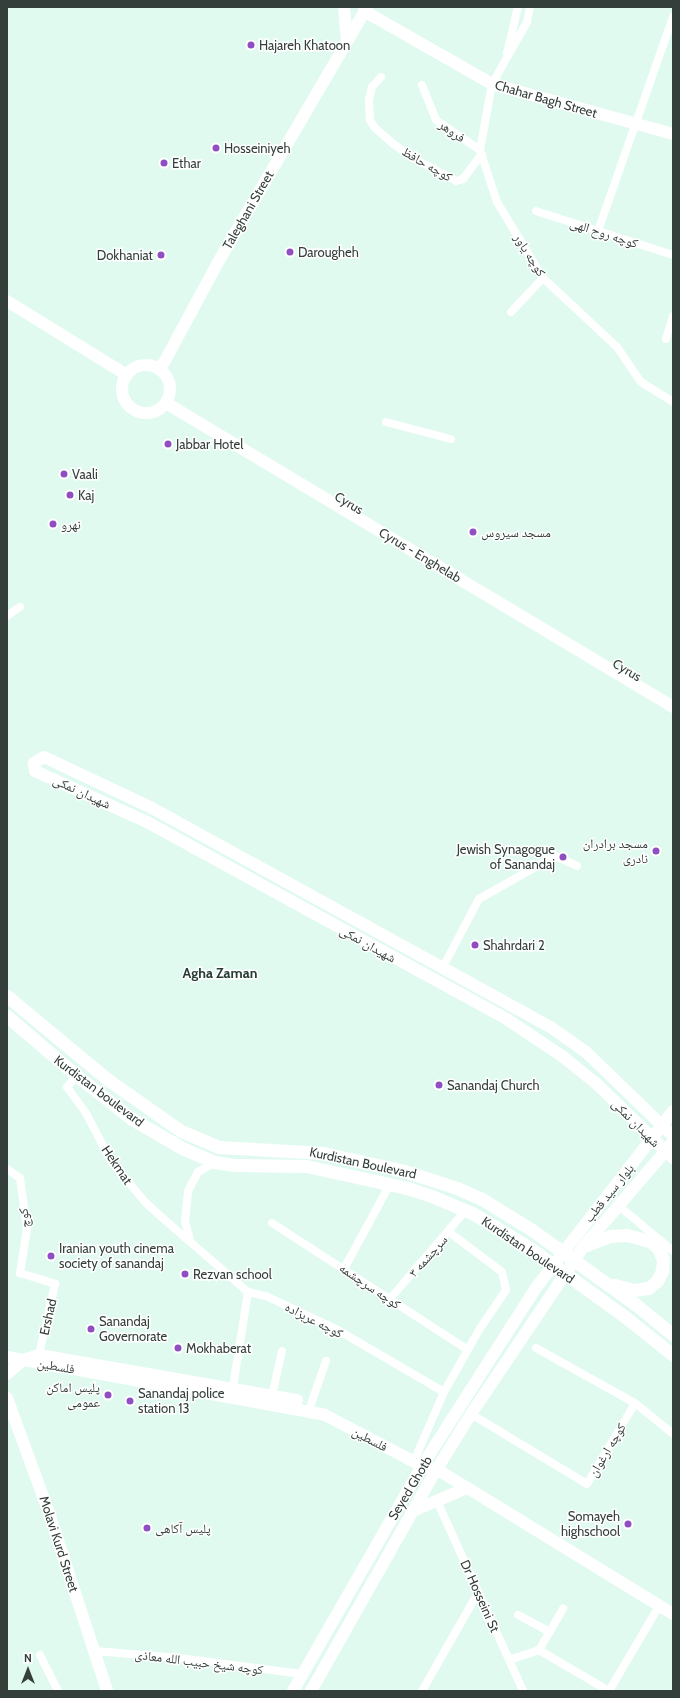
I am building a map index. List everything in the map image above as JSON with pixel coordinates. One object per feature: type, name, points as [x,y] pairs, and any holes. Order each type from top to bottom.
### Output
[{"type":"main road","points":[[344,7],[347,40]]},
{"type":"main road","name":"Taleghani Street","points":[[160,370],[217,264],[366,9]]},
{"type":"main road","name":"Chahar Bagh Street","points":[[366,9],[492,84],[673,134]]},
{"type":"main road","points":[[7,301],[127,375]]},
{"type":"main road","points":[[146,365],[160,370],[169,381],[168,399],[150,413],[132,408],[127,403],[122,390],[127,375],[139,366],[146,365]]},
{"type":"main road","name":"Cyrus","points":[[168,399],[673,698]]},
{"type":"main road","name":"Cyrus - Enghelab","points":[[168,399],[673,707]]},
{"type":"main road","name":"شهیدان نمکی","points":[[671,1151],[652,1140],[598,1085],[576,1066],[508,1020],[147,822],[36,771],[34,763],[44,757],[152,808],[552,1028],[586,1052],[673,1136]]},
{"type":"main road","points":[[147,822],[152,808]]},
{"type":"main road","points":[[437,982],[443,967]]},
{"type":"main road","name":"Kurdistan Boulevard","points":[[7,996],[128,1095],[181,1131],[203,1142],[232,1150],[287,1149],[323,1153],[436,1180],[482,1199],[567,1253],[673,1335]]},
{"type":"main road","name":"Kurdistan boulevard","points":[[7,1016],[77,1076],[132,1119],[184,1149],[215,1162],[234,1165],[306,1166],[390,1184],[434,1197],[466,1211],[502,1230],[559,1269],[673,1355]]},
{"type":"main road","name":"بلوار سید قطب","points":[[535,1289],[567,1253],[673,1111]]},
{"type":"main road","name":"بلوار سید قطب","points":[[547,1299],[584,1246],[619,1206],[671,1151]]},
{"type":"main road","points":[[584,1246],[610,1236],[627,1235],[650,1241],[658,1248],[663,1259],[662,1271],[657,1281],[648,1288],[632,1290],[606,1283]]},
{"type":"main road","points":[[559,1269],[567,1253]]},
{"type":"main road","name":"Seyed Ghotb","points":[[293,1691],[422,1459],[535,1289]]},
{"type":"main road","name":"Seyed Ghotb","points":[[311,1691],[470,1414],[547,1299]]},
{"type":"main road","name":"فلسطین","points":[[7,1357],[23,1360],[38,1359],[311,1407],[325,1415],[422,1459],[439,1470]]},
{"type":"main road","points":[[7,1374],[23,1360]]},
{"type":"main road","name":"Molavi Kurd Street","points":[[7,1398],[46,1503],[107,1691]]},
{"type":"main road","points":[[439,1470],[673,1614]]},
{"type":"main road","points":[[413,1511],[467,1488]]},
{"type":"street","points":[[504,67],[518,7]]},
{"type":"street","points":[[492,84],[504,67],[526,22],[530,7]]},
{"type":"street","points":[[598,231],[673,17]]},
{"type":"street","name":"کوچه حافظ","points":[[381,78],[372,87],[369,100],[370,120],[375,128],[392,143],[413,158],[456,181],[463,179],[481,152]]},
{"type":"street","name":"کوچه یاور","points":[[492,84],[481,152],[497,202],[543,278],[617,347],[641,382],[673,402]]},
{"type":"street","name":"فروهر","points":[[422,85],[436,120],[481,152]]},
{"type":"street","name":"کوچه روح الهی","points":[[536,211],[673,255]]},
{"type":"street","points":[[511,312],[543,278]]},
{"type":"street","points":[[666,339],[673,316]]},
{"type":"street","points":[[386,422],[451,438]]},
{"type":"street","points":[[7,616],[20,607]]},
{"type":"street","points":[[443,967],[479,899],[555,856],[576,866]]},
{"type":"street","name":"Hekmat","points":[[77,1076],[67,1087],[86,1114],[111,1161],[145,1202],[190,1240]]},
{"type":"street","points":[[190,1240],[185,1221],[188,1191],[198,1172],[215,1162]]},
{"type":"street","name":"کوچ","points":[[7,1168],[20,1178],[27,1229],[20,1273]]},
{"type":"street","points":[[344,1269],[390,1184]]},
{"type":"street","points":[[619,1206],[673,1251]]},
{"type":"street","name":"سرچشمه ۳","points":[[389,1300],[466,1211]]},
{"type":"street","name":"کوچه سرچشمه","points":[[272,1223],[389,1300],[468,1349]]},
{"type":"street","points":[[422,1459],[444,1392],[468,1349],[506,1290],[502,1272],[449,1232]]},
{"type":"street","name":"کوچه عربزاده","points":[[190,1240],[248,1292],[266,1296],[336,1329],[444,1392]]},
{"type":"street","name":"Ershad","points":[[20,1273],[55,1284],[38,1359]]},
{"type":"street","points":[[232,1393],[248,1292]]},
{"type":"street","points":[[536,1348],[635,1403],[673,1434]]},
{"type":"street","points":[[272,1399],[282,1351]]},
{"type":"street","points":[[311,1407],[326,1361]]},
{"type":"street","name":"کوچه ارغوان","points":[[470,1414],[587,1484],[635,1403]]},
{"type":"street","name":"Dr Hosseini St","points":[[437,1501],[523,1691]]},
{"type":"street","points":[[422,1691],[478,1592]]},
{"type":"street","points":[[539,1650],[609,1691],[659,1606]]},
{"type":"street","points":[[509,1660],[539,1650],[563,1609]]},
{"type":"street","points":[[518,1615],[550,1632]]},
{"type":"street","name":"کوچه شیخ حبیب الله معاذی","points":[[94,1651],[179,1658],[302,1674]]},
{"type":"street","points":[[40,1654],[58,1691]]},
{"type":"place","name":"Hajareh Khatoon","points":[[251,45]]},
{"type":"place","name":"Hosseiniyeh","points":[[216,148]]},
{"type":"place","name":"Ethar","points":[[164,163]]},
{"type":"place","name":"Darougheh","points":[[290,252]]},
{"type":"place","name":"Dokhaniat","points":[[161,255]]},
{"type":"place","name":"Jabbar Hotel","points":[[168,444]]},
{"type":"place","name":"Vaali","points":[[64,474]]},
{"type":"place","name":"Kaj","points":[[70,495]]},
{"type":"place","name":"نهرو","points":[[53,524]]},
{"type":"place","name":"مسجد سیروس","points":[[473,532]]},
{"type":"place","name":"مسجد برادران نادری","points":[[656,851]]},
{"type":"place","name":"Jewish Synagogue of Sanandaj","points":[[563,857]]},
{"type":"place","name":"Shahrdari 2","points":[[475,945]]},
{"type":"place","name":"Sanandaj Church","points":[[439,1085]]},
{"type":"place","name":"Iranian youth cinema society of sanandaj","points":[[51,1256]]},
{"type":"place","name":"Rezvan school","points":[[185,1274]]},
{"type":"place","name":"Sanandaj Governorate","points":[[91,1329]]},
{"type":"place","name":"Mokhaberat","points":[[178,1348]]},
{"type":"place","name":"پلیس اماکن عمومی","points":[[108,1395]]},
{"type":"place","name":"Sanandaj police station 13","points":[[130,1401]]},
{"type":"place","name":"Somayeh highschool","points":[[628,1524]]},
{"type":"place","name":"پلیس آکاهی","points":[[147,1528]]},
{"type":"district","name":"Agha Zaman","points":[[220,973]]}]
